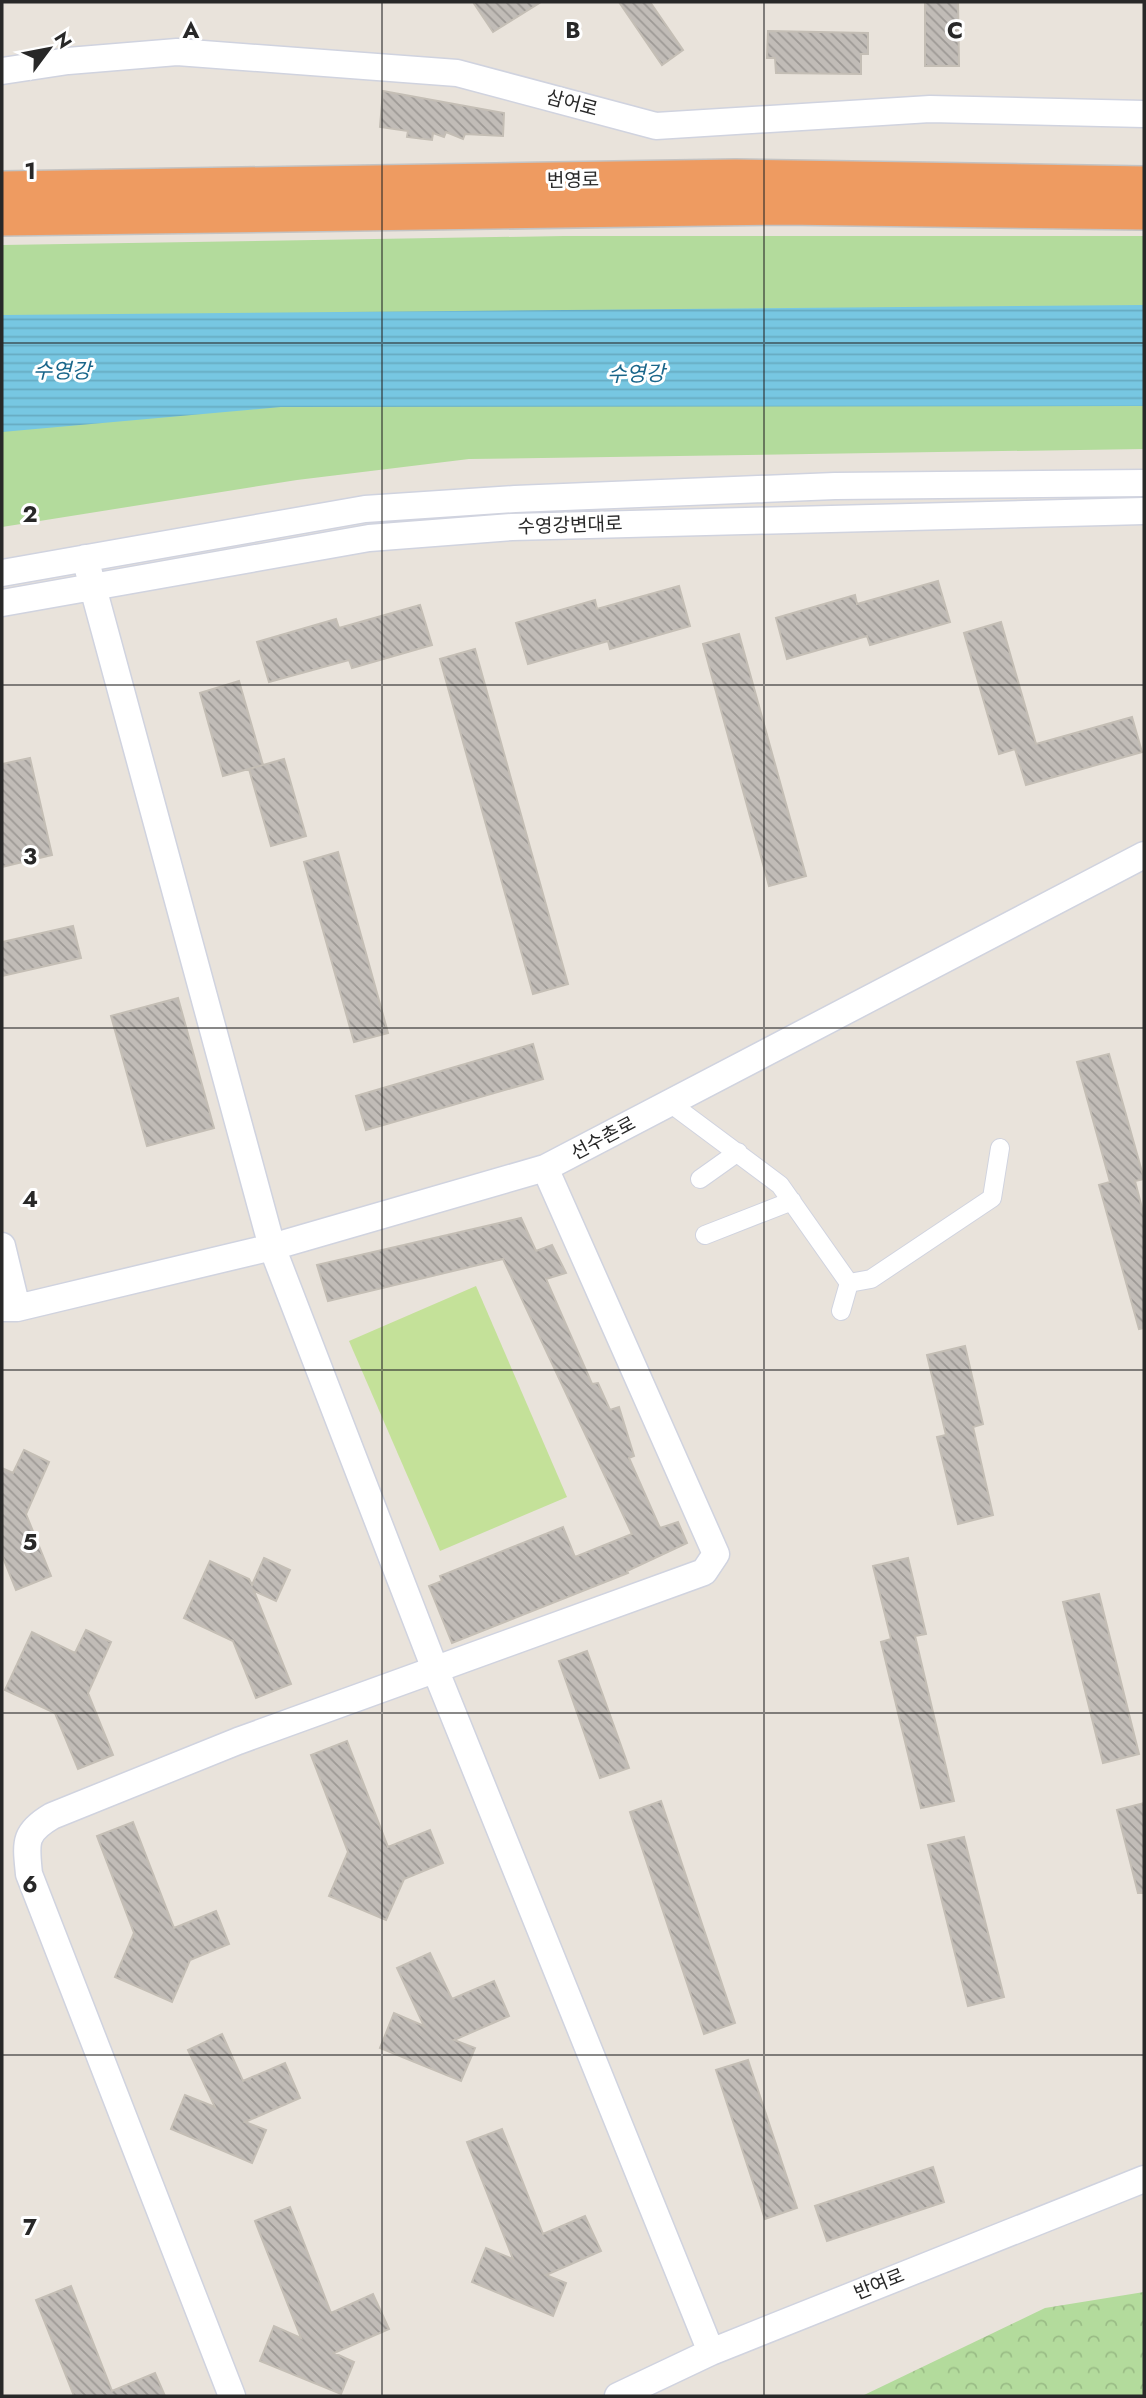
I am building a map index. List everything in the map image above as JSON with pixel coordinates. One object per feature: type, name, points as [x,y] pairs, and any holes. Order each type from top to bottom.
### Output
[{"type":"highway","name":"번영로","points":[[2,188],[736,176],[1144,183]]},
{"type":"highway","name":"번영로","points":[[2,219],[783,208],[1144,213]]},
{"type":"main road","name":"삼어로","points":[[2,71],[68,61],[177,52],[457,73],[656,126],[930,108],[1144,114]]},
{"type":"main road","name":"수영강변대로","points":[[2,573],[365,509],[515,499],[835,486],[1144,483]]},
{"type":"main road","name":"수영강변대로","points":[[2,603],[369,538],[512,527],[1144,511]]},
{"type":"main road","points":[[85,558],[272,1247],[435,1669],[711,2352]]},
{"type":"main road","name":"선수촌로","points":[[2,1246],[10,1308],[272,1247],[545,1168],[1144,855]]},
{"type":"main road","points":[[232,2396],[29,1874],[26,1844],[33,1827],[52,1816],[238,1741],[704,1572],[716,1554],[545,1168]]},
{"type":"main road","name":"반여로","points":[[618,2396],[711,2352],[1144,2179]]},
{"type":"street","points":[[670,1103],[780,1185],[849,1283]]},
{"type":"street","points":[[849,1283],[871,1279],[992,1198],[1000,1148]]},
{"type":"street","points":[[700,1179],[738,1153]]},
{"type":"street","points":[[705,1235],[792,1201]]},
{"type":"street","points":[[841,1311],[849,1283]]},
{"type":"green space","points":[[564,236],[1144,236],[1144,449],[469,459],[297,480],[2,527],[2,245]]},
{"type":"green space","points":[[476,1286],[567,1497],[440,1551],[349,1341]]},
{"type":"green space","points":[[1144,2292],[1144,2396],[862,2396],[1045,2308]]},
{"type":"water","name":"수영강","points":[[1144,305],[1144,406],[281,407],[2,432],[2,315]]},
{"type":"building","points":[[473,2],[541,2],[493,32]]},
{"type":"building","points":[[619,2],[650,2],[683,50],[662,65]]},
{"type":"building","points":[[925,2],[958,2],[959,66],[925,66]]},
{"type":"building","points":[[768,31],[868,33],[868,54],[861,54],[861,74],[776,73],[775,58],[767,58]]},
{"type":"building","points":[[383,91],[504,113],[503,136],[465,134],[463,139],[446,132],[444,137],[433,133],[432,140],[407,137],[408,131],[380,127]]},
{"type":"building","points":[[938,581],[950,622],[870,645],[867,636],[787,659],[776,618],[855,595],[857,604]]},
{"type":"building","points":[[679,586],[690,626],[610,649],[608,641],[528,664],[516,623],[595,600],[597,609]]},
{"type":"building","points":[[420,605],[432,645],[352,668],[349,660],[269,682],[257,642],[336,619],[339,628]]},
{"type":"building","points":[[1001,622],[1036,744],[1132,717],[1142,752],[1026,785],[1015,749],[999,754],[964,633]]},
{"type":"building","points":[[739,634],[806,876],[769,886],[703,644]]},
{"type":"building","points":[[475,649],[568,984],[533,994],[440,659]]},
{"type":"building","points":[[239,681],[263,765],[223,776],[200,693]]},
{"type":"building","points":[[30,758],[52,855],[2,867],[2,764]]},
{"type":"building","points":[[284,759],[306,836],[271,846],[249,769]]},
{"type":"building","points":[[338,852],[388,1033],[354,1042],[304,862]]},
{"type":"building","points":[[73,926],[81,958],[2,976],[2,942]]},
{"type":"building","points":[[178,998],[214,1128],[147,1146],[111,1016]]},
{"type":"building","points":[[533,1044],[543,1079],[366,1130],[356,1096]]},
{"type":"building","points":[[1109,1054],[1144,1179],[1135,1181],[1144,1216],[1144,1328],[1139,1329],[1099,1185],[1110,1182],[1077,1062]]},
{"type":"building","points":[[521,1218],[536,1251],[552,1245],[566,1273],[546,1279],[592,1384],[598,1383],[610,1410],[619,1407],[634,1456],[629,1458],[660,1528],[678,1522],[687,1543],[627,1571],[628,1573],[452,1643],[429,1586],[442,1581],[440,1576],[563,1527],[575,1557],[632,1534],[503,1259],[328,1301],[317,1265]]},
{"type":"building","points":[[965,1346],[983,1424],[973,1427],[993,1515],[958,1524],[937,1437],[946,1435],[927,1355]]},
{"type":"building","points":[[24,1450],[49,1462],[26,1514],[51,1576],[16,1590],[2,1555],[2,1468],[13,1473]]},
{"type":"building","points":[[264,1558],[290,1570],[276,1601],[254,1591],[291,1684],[256,1698],[233,1641],[184,1618],[210,1561],[249,1579],[252,1585]]},
{"type":"building","points":[[908,1558],[926,1634],[915,1636],[954,1801],[921,1808],[881,1642],[891,1639],[873,1566]]},
{"type":"building","points":[[1099,1594],[1139,1754],[1103,1763],[1063,1602]]},
{"type":"building","points":[[86,1630],[111,1642],[88,1693],[113,1755],[78,1769],[55,1713],[5,1690],[32,1632],[75,1653]]},
{"type":"building","points":[[587,1651],[629,1768],[600,1778],[559,1661]]},
{"type":"building","points":[[347,1741],[388,1847],[430,1830],[443,1863],[404,1879],[386,1920],[329,1896],[348,1852],[311,1755]]},
{"type":"building","points":[[661,1801],[735,2023],[704,2034],[630,1812]]},
{"type":"building","points":[[1144,1803],[1144,1893],[1138,1893],[1117,1810]]},
{"type":"building","points":[[133,1822],[174,1928],[216,1911],[229,1944],[190,1960],[172,2002],[115,1977],[134,1933],[97,1836]]},
{"type":"building","points":[[964,1837],[1004,1997],[968,2006],[928,1845]]},
{"type":"building","points":[[430,1953],[452,1999],[494,1981],[509,2016],[454,2040],[475,2048],[461,2081],[380,2048],[394,2013],[424,2026],[397,1968]]},
{"type":"building","points":[[222,2034],[243,2081],[285,2063],[300,2098],[245,2122],[266,2130],[252,2163],[171,2129],[185,2095],[215,2107],[188,2050]]},
{"type":"building","points":[[748,2060],[797,2208],[765,2219],[716,2070]]},
{"type":"building","points":[[502,2129],[543,2234],[585,2216],[601,2251],[546,2275],[566,2283],[553,2316],[472,2282],[486,2248],[513,2259],[467,2142]]},
{"type":"building","points":[[933,2167],[944,2202],[827,2241],[815,2206]]},
{"type":"building","points":[[290,2207],[331,2313],[373,2294],[389,2329],[334,2353],[354,2362],[341,2394],[260,2361],[274,2326],[301,2338],[255,2221]]},
{"type":"building","points":[[71,2286],[112,2391],[155,2373],[165,2396],[74,2396],[36,2300]]}]
